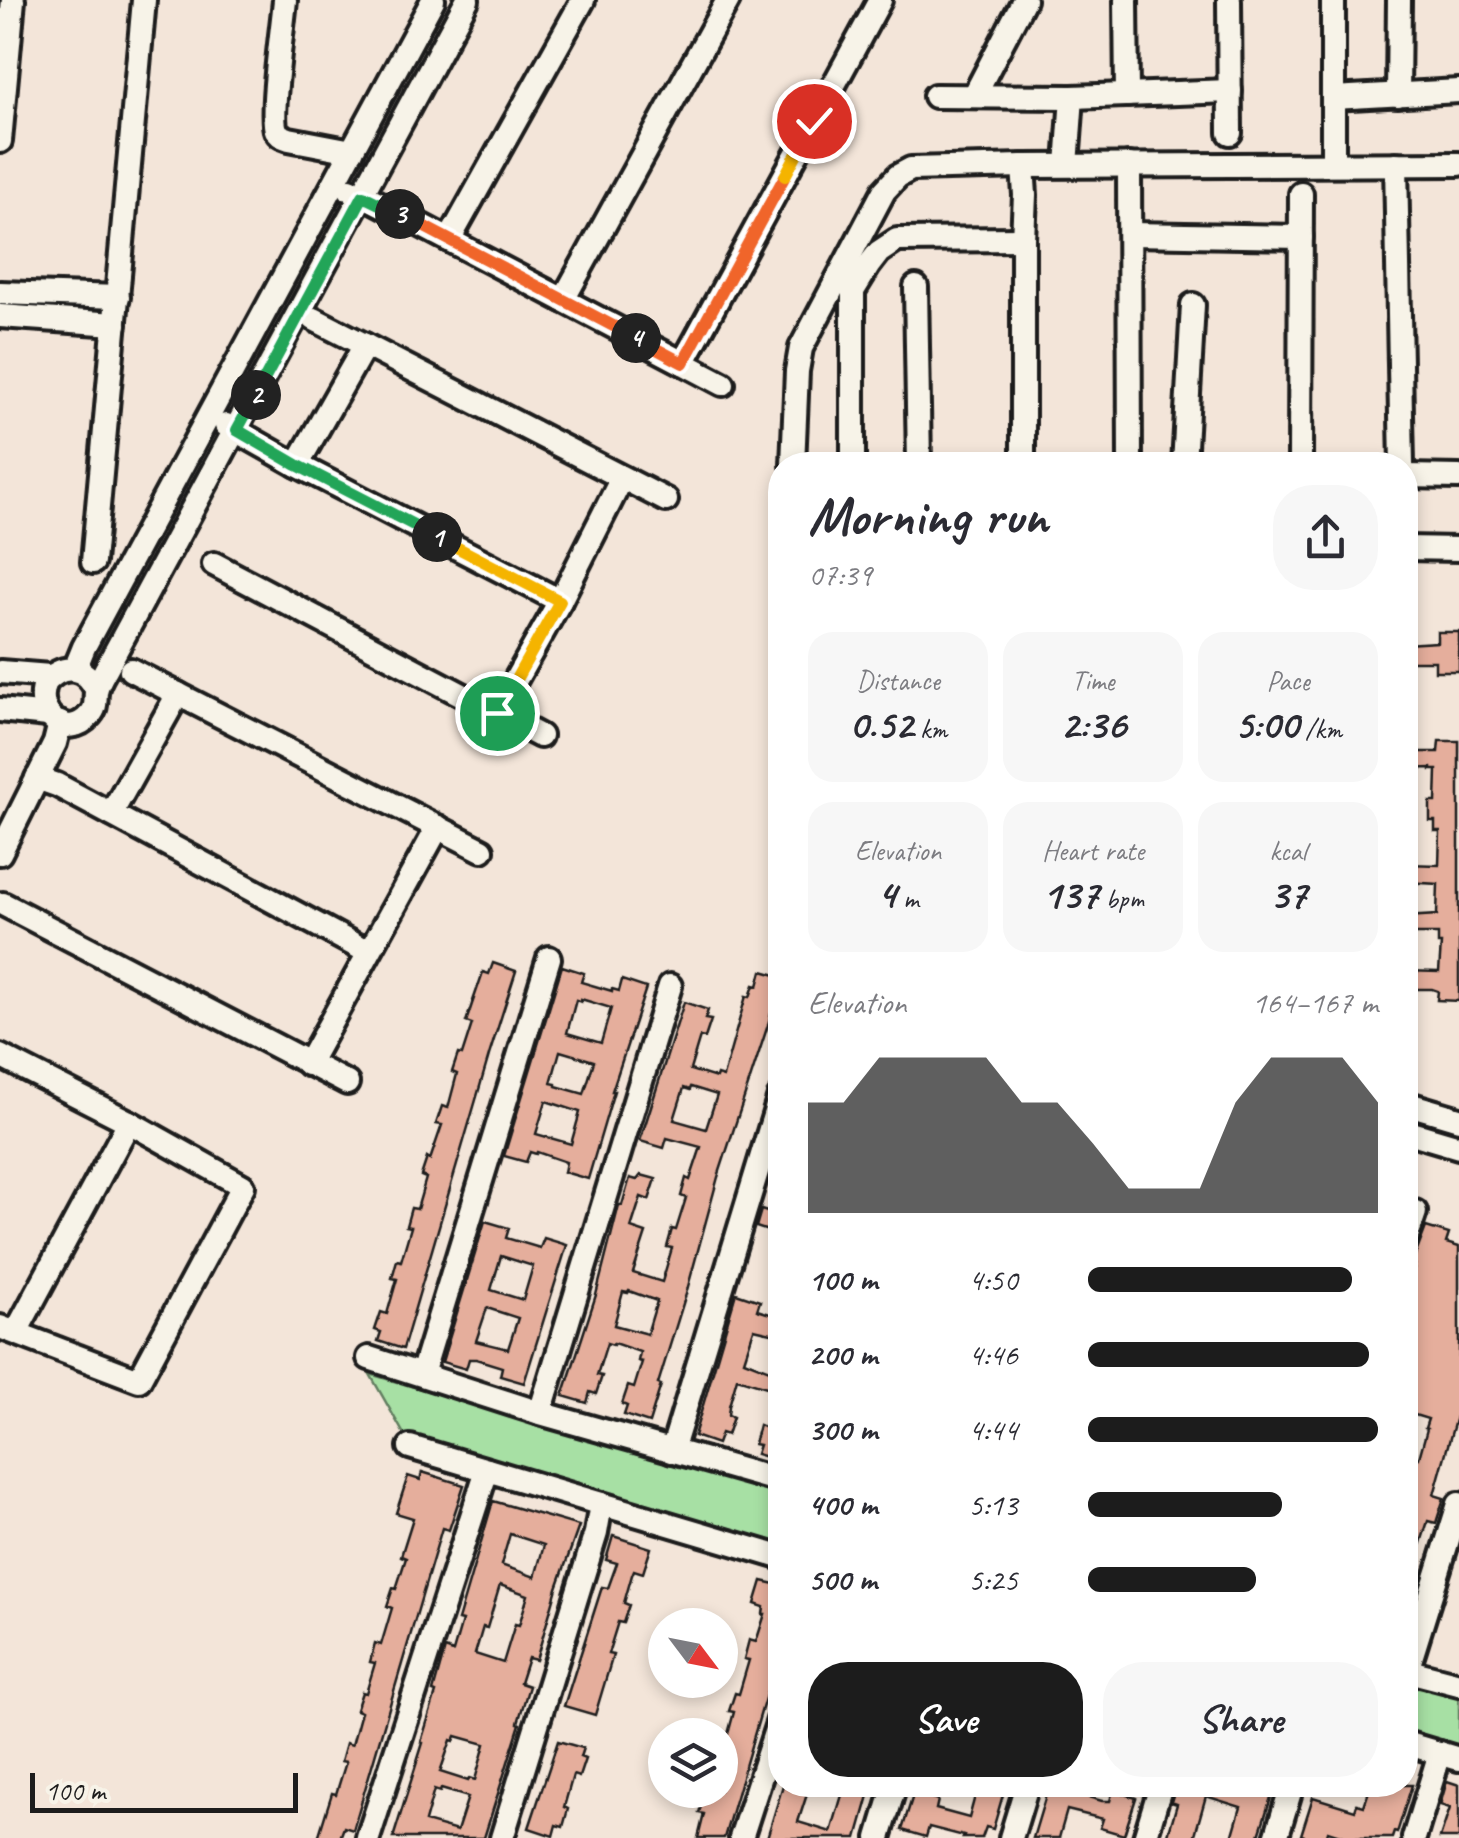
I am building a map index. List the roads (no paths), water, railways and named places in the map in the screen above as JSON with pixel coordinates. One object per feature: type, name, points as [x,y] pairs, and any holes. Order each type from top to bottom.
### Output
[{"type":"street","points":[[0,140],[12,0]]},
{"type":"street","points":[[93,562],[144,0]]},
{"type":"street","points":[[286,0],[276,129],[289,139],[352,151]]},
{"type":"street","points":[[74,669],[433,0]]},
{"type":"street","points":[[0,710],[54,727],[88,718],[96,704],[96,690],[467,0]]},
{"type":"street","points":[[449,240],[583,0]]},
{"type":"street","points":[[563,300],[728,0]]},
{"type":"street","points":[[683,363],[880,0]]},
{"type":"street","points":[[974,96],[1024,0]]},
{"type":"street","points":[[1126,0],[1127,95]]},
{"type":"street","points":[[1229,0],[1230,133]]},
{"type":"street","points":[[1333,0],[1334,162]]},
{"type":"street","points":[[1398,94],[1399,0]]},
{"type":"street","points":[[935,96],[1072,97],[1230,90]]},
{"type":"street","points":[[1333,98],[1459,91]]},
{"type":"street","points":[[1066,165],[1072,97]]},
{"type":"street","points":[[794,452],[801,348],[884,192],[898,176],[911,169],[1334,162],[1459,164]]},
{"type":"street","points":[[1396,164],[1402,452]]},
{"type":"street","points":[[1130,165],[1130,452]]},
{"type":"street","points":[[1023,166],[1023,452]]},
{"type":"street","points":[[333,183],[723,384]]},
{"type":"street","points":[[1300,452],[1301,194]]},
{"type":"street","points":[[1130,234],[1301,237]]},
{"type":"street","points":[[852,452],[854,291],[869,264],[897,240],[1023,239]]},
{"type":"street","points":[[916,287],[918,452]]},
{"type":"street","points":[[0,292],[118,297]]},
{"type":"street","points":[[1185,452],[1194,305]]},
{"type":"street","points":[[0,316],[115,324]]},
{"type":"street","points":[[314,320],[666,500]]},
{"type":"street","points":[[297,465],[365,345]]},
{"type":"street","points":[[209,418],[560,601]]},
{"type":"street","points":[[1418,476],[1459,476]]},
{"type":"street","points":[[497,713],[560,601],[622,478]]},
{"type":"street","points":[[1418,548],[1459,549]]},
{"type":"street","points":[[214,564],[540,736]]},
{"type":"street","points":[[0,853],[38,778],[54,727],[41,695],[46,682],[62,670],[74,669],[88,676],[96,690]]},
{"type":"street","points":[[131,670],[482,850]]},
{"type":"street","points":[[0,672],[50,676]]},
{"type":"street","points":[[111,814],[178,694]]},
{"type":"street","points":[[38,778],[368,952]]},
{"type":"street","points":[[308,1064],[438,828]]},
{"type":"street","points":[[3,904],[347,1084]]},
{"type":"street","points":[[422,1374],[549,958]]},
{"type":"street","points":[[540,1414],[670,986]]},
{"type":"street","points":[[3,1064],[129,1122],[243,1186],[139,1380],[8,1330],[129,1122]]},
{"type":"street","points":[[1418,1107],[1459,1118]]},
{"type":"street","points":[[672,1450],[768,1135]]},
{"type":"street","points":[[1418,1135],[1459,1147]]},
{"type":"street","points":[[369,1358],[540,1414],[768,1478]]},
{"type":"street","points":[[410,1447],[768,1553]]},
{"type":"street","points":[[368,1838],[487,1470]]},
{"type":"street","points":[[502,1838],[596,1532],[601,1504]]},
{"type":"street","points":[[1418,1633],[1459,1504]]},
{"type":"street","points":[[1418,1674],[1459,1684]]},
{"type":"street","points":[[1414,1838],[1449,1756],[1418,1747]]},
{"type":"street","points":[[742,1838],[768,1755]]},
{"type":"street","points":[[879,1838],[891,1797]]},
{"type":"street","points":[[1011,1838],[1023,1797]]},
{"type":"street","points":[[1145,1838],[1157,1797]]},
{"type":"street","points":[[1276,1838],[1288,1797]]}]
